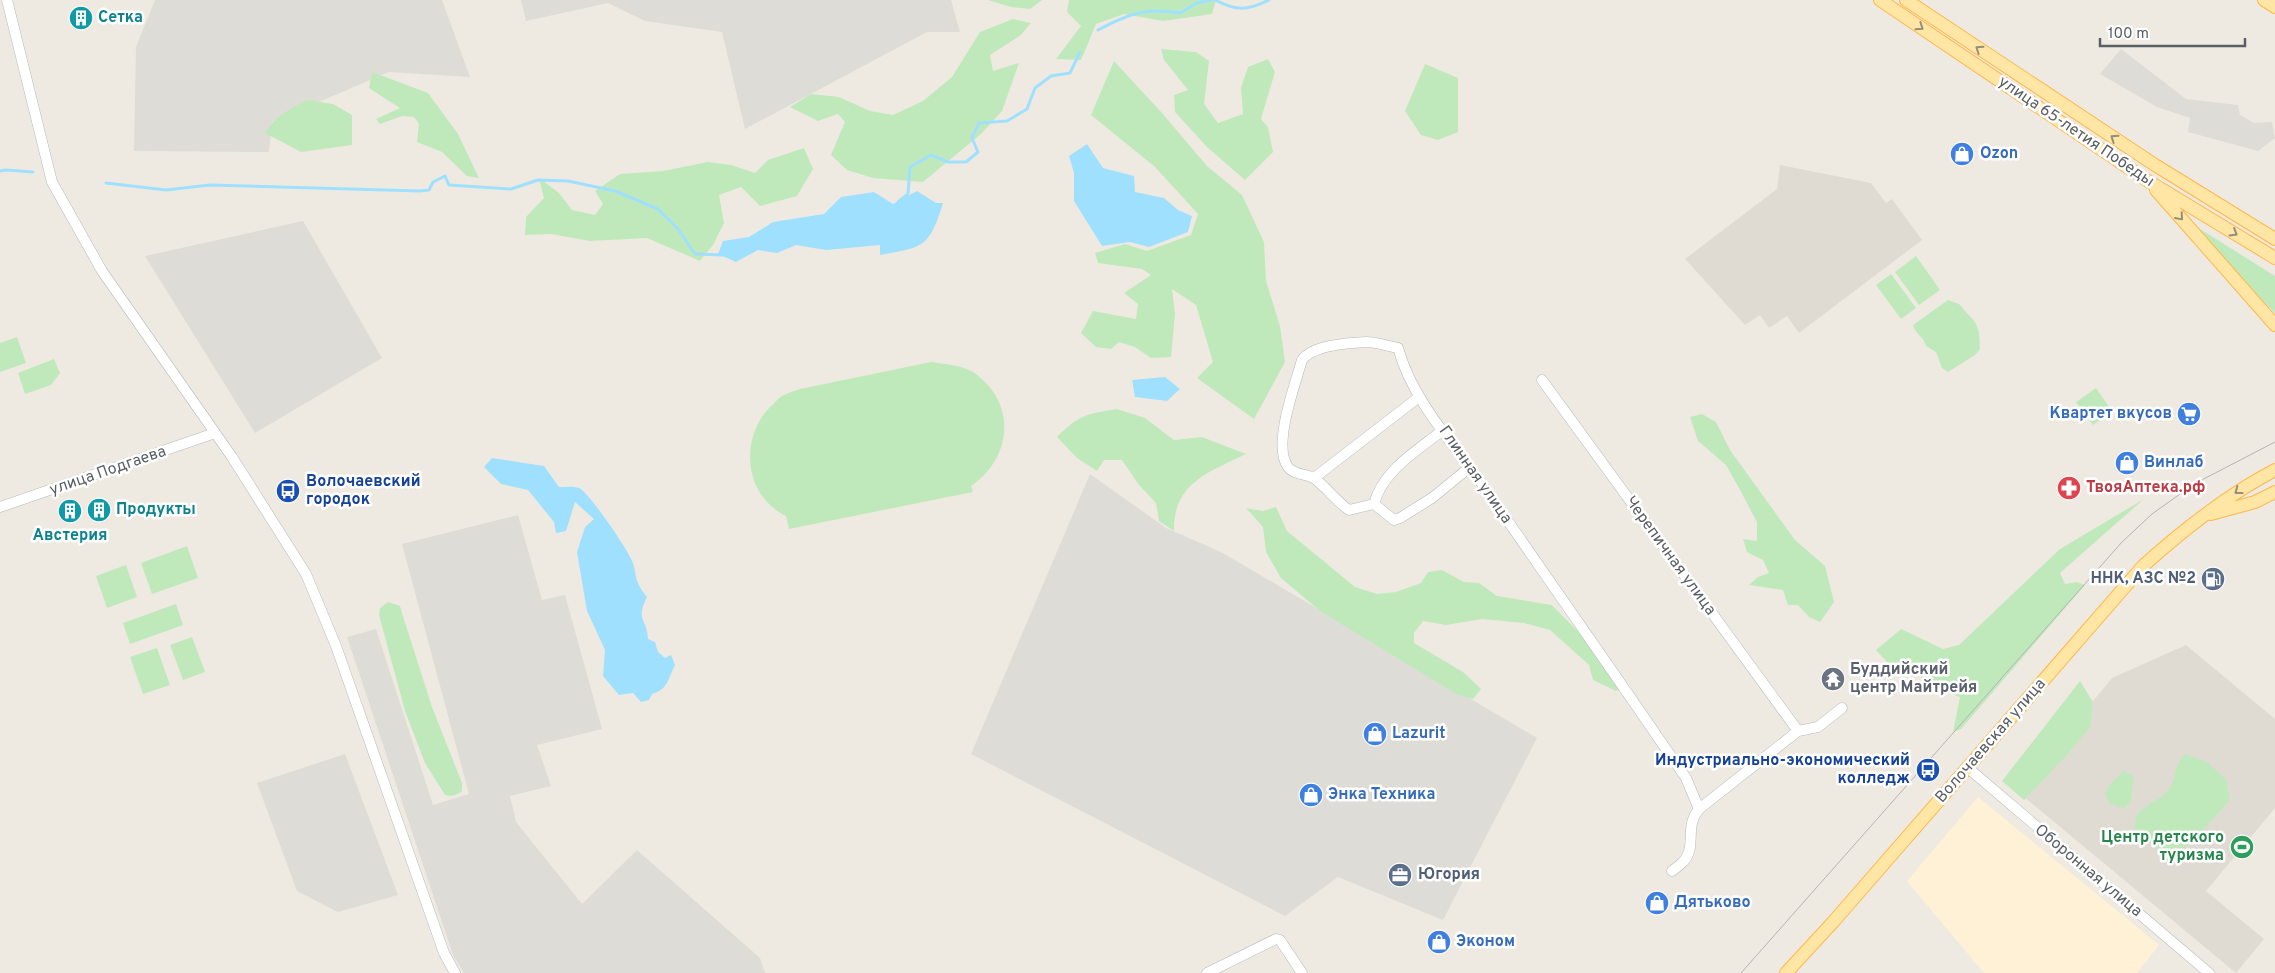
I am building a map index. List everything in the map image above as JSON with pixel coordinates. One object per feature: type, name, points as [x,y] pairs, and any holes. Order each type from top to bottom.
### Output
[{"type":"main road","name":"улица 65-летия Победы","points":[[1880,0],[2148,180],[2275,258]]},
{"type":"main road","name":"улица 65-летия Победы","points":[[1906,0],[2155,166],[2275,239]]},
{"type":"main road","points":[[2264,0],[2275,7]]},
{"type":"main road","points":[[2148,180],[2275,325]]},
{"type":"main road","name":"Волочаевская улица","points":[[1786,973],[1968,768],[2143,566],[2246,484],[2275,470]]},
{"type":"main road","name":"Волочаевская улица","points":[[2204,516],[2255,502],[2275,492]]},
{"type":"street","points":[[7,0],[55,189],[102,271],[215,433],[306,574],[336,646],[444,953],[455,973]]},
{"type":"street","name":"Глинная улица","points":[[1378,507],[1349,510],[1336,501],[1314,478],[1299,475],[1289,469],[1282,457],[1281,442],[1302,360],[1306,354],[1344,344],[1368,342],[1398,348],[1404,371],[1419,397],[1470,467],[1686,778],[1698,809]]},
{"type":"street","name":"Черепичная улица","points":[[1542,380],[1798,731]]},
{"type":"street","points":[[1314,478],[1419,397]]},
{"type":"street","points":[[1443,430],[1400,464],[1377,493],[1378,507],[1394,520],[1400,518],[1432,498],[1470,467]]},
{"type":"street","name":"улица Подгаева","points":[[0,507],[215,433]]},
{"type":"street","points":[[1672,871],[1685,860],[1691,845],[1689,828],[1692,817],[1698,809],[1798,731],[1818,727],[1842,708]]},
{"type":"street","name":"Оборонная улица","points":[[1968,768],[2209,973]]},
{"type":"street","points":[[1207,973],[1270,940],[1280,940],[1302,973]]},
{"type":"shaded area","points":[[155,0],[442,0],[470,77],[389,72],[272,122],[269,152],[134,151],[136,47]]},
{"type":"shaded area","points":[[521,0],[951,0],[960,32],[927,32],[745,129],[722,32],[645,21],[608,3],[526,21]]},
{"type":"shaded area","points":[[2121,49],[2186,99],[2238,105],[2240,115],[2254,123],[2272,122],[2275,138],[2258,151],[2188,132],[2190,118],[2157,107],[2100,74]]},
{"type":"shaded area","points":[[1780,165],[1871,183],[1886,203],[1892,199],[1922,240],[1799,333],[1787,316],[1769,328],[1760,315],[1745,325],[1685,259],[1777,189]]},
{"type":"shaded area","points":[[303,221],[382,358],[255,433],[145,256]]},
{"type":"shaded area","points":[[1090,474],[1166,528],[1221,552],[1537,738],[1443,920],[1338,877],[1285,916],[971,754]]},
{"type":"shaded area","points":[[518,515],[542,600],[565,595],[602,729],[537,745],[551,786],[510,796],[516,822],[582,904],[637,850],[760,958],[765,973],[464,973],[453,955],[347,637],[376,629],[433,805],[469,794],[402,544]]},
{"type":"shaded area","points":[[2186,645],[2275,719],[2275,808],[2206,891],[2264,939],[2236,973],[2018,792],[2112,678]]},
{"type":"shaded area","points":[[345,754],[398,895],[338,912],[297,891],[257,783]]},
{"type":"shaded area","points":[[1978,797],[2159,945],[2137,973],[1984,973],[1907,881]]},
{"type":"green space","points":[[988,0],[1042,0],[1030,9],[1011,7]]},
{"type":"green space","points":[[1069,0],[1216,0],[1212,14],[1163,21],[1124,14],[1096,24],[1081,60],[1056,59],[1081,26],[1067,12]]},
{"type":"green space","points":[[1013,19],[1031,23],[1021,35],[990,55],[993,71],[1019,63],[1002,111],[981,134],[923,182],[873,178],[847,170],[831,155],[845,122],[838,114],[818,121],[790,107],[811,94],[839,97],[870,111],[893,115],[923,101],[952,77],[980,32]]},
{"type":"green space","points":[[1161,49],[1196,52],[1209,61],[1204,104],[1218,123],[1243,114],[1241,88],[1248,67],[1268,59],[1275,72],[1261,119],[1268,127],[1273,152],[1245,180],[1207,147],[1175,112],[1174,95],[1188,90],[1164,60]]},
{"type":"green space","points":[[1114,61],[1207,166],[1242,195],[1264,242],[1266,281],[1280,326],[1285,362],[1254,419],[1197,378],[1213,362],[1196,305],[1172,289],[1175,314],[1171,357],[1151,358],[1135,347],[1119,342],[1111,349],[1096,347],[1081,333],[1093,311],[1136,319],[1138,304],[1124,293],[1151,275],[1142,269],[1098,263],[1095,253],[1125,244],[1147,251],[1191,235],[1198,214],[1155,167],[1091,115]]},
{"type":"green space","points":[[1425,64],[1458,78],[1458,132],[1438,140],[1421,135],[1405,111]]},
{"type":"green space","points":[[372,72],[428,93],[458,134],[479,178],[467,176],[442,152],[417,142],[419,124],[414,117],[402,116],[380,124],[376,119],[400,108],[369,88]]},
{"type":"green space","points":[[308,100],[333,104],[352,115],[352,145],[301,152],[265,133],[273,122],[284,113]]},
{"type":"green space","points":[[804,148],[813,169],[797,196],[760,206],[741,187],[719,195],[724,223],[713,245],[700,261],[647,238],[590,241],[551,234],[525,235],[526,217],[544,198],[539,178],[559,193],[572,210],[595,215],[603,204],[595,191],[620,174],[663,171],[708,162],[731,165],[755,173],[768,160]]},
{"type":"green space","points":[[2197,227],[2275,276],[2275,313],[2245,283]]},
{"type":"green space","points":[[1916,256],[1940,290],[1919,305],[1895,272]]},
{"type":"green space","points":[[1891,274],[1916,308],[1901,319],[1876,285]]},
{"type":"green space","points":[[1948,300],[1959,304],[1975,322],[1979,332],[1980,349],[1975,355],[1948,372],[1942,368],[1936,352],[1926,346],[1913,325]]},
{"type":"green space","points":[[17,337],[26,363],[0,372],[0,343]]},
{"type":"green space","points":[[54,359],[60,373],[51,385],[25,394],[18,373]]},
{"type":"green space","points":[[931,362],[958,366],[973,372],[987,384],[997,398],[1003,414],[1002,445],[995,460],[985,474],[971,486],[973,492],[789,529],[786,516],[772,507],[761,495],[754,481],[751,466],[750,450],[754,435],[760,420],[770,407],[782,396],[800,389]]},
{"type":"green space","points":[[2096,388],[2112,411],[2093,425],[2076,402]]},
{"type":"green space","points":[[1117,409],[1145,418],[1174,440],[1202,437],[1246,454],[1207,474],[1187,490],[1180,501],[1175,515],[1174,531],[1159,521],[1156,503],[1139,485],[1122,460],[1104,460],[1097,471],[1077,458],[1057,437],[1077,420],[1098,412]]},
{"type":"green space","points":[[1702,414],[1716,422],[1730,450],[1795,540],[1825,566],[1834,602],[1820,622],[1809,617],[1798,605],[1788,605],[1783,590],[1749,585],[1758,577],[1769,573],[1763,560],[1747,552],[1743,539],[1757,541],[1757,522],[1726,465],[1698,441],[1690,417]]},
{"type":"green space","points":[[2144,499],[2060,573],[2065,584],[2077,582],[2085,585],[1961,729],[1953,732],[1960,697],[1935,687],[1916,674],[1887,662],[1876,650],[1901,629],[1943,649],[1959,645],[2060,549]]},
{"type":"green space","points":[[1276,507],[1287,531],[1355,587],[1377,594],[1396,592],[1421,583],[1428,572],[1442,570],[1464,582],[1479,583],[1497,596],[1552,605],[1589,643],[1621,688],[1616,691],[1593,680],[1589,665],[1550,630],[1524,623],[1482,619],[1446,625],[1423,621],[1414,633],[1414,643],[1463,672],[1481,689],[1473,699],[1458,695],[1320,611],[1281,578],[1266,552],[1263,527],[1246,508],[1263,511]]},
{"type":"green space","points":[[187,546],[198,578],[152,594],[141,563]]},
{"type":"green space","points":[[126,565],[137,597],[107,608],[96,576]]},
{"type":"green space","points":[[388,602],[400,606],[432,707],[462,783],[462,791],[456,795],[445,795],[425,763],[405,711],[379,615],[380,608]]},
{"type":"green space","points":[[176,604],[183,625],[130,644],[123,623]]},
{"type":"green space","points":[[192,637],[205,672],[183,680],[170,645]]},
{"type":"green space","points":[[157,648],[170,685],[143,694],[130,657]]},
{"type":"green space","points":[[2080,681],[2093,702],[2090,727],[2067,755],[2024,800],[2002,781]]},
{"type":"green space","points":[[2185,754],[2207,762],[2226,779],[2230,800],[2195,839],[2170,859],[2135,828],[2136,820],[2142,809],[2169,789],[2181,758]]},
{"type":"green space","points":[[2124,771],[2134,777],[2131,802],[2124,808],[2110,804],[2105,795],[2109,785]]},
{"type":"water","points":[[1087,144],[1103,168],[1134,176],[1135,192],[1164,198],[1178,210],[1192,216],[1188,232],[1149,247],[1130,242],[1102,246],[1074,201],[1074,173],[1069,156]]},
{"type":"water","points":[[917,191],[936,203],[943,203],[929,237],[916,247],[880,255],[880,245],[826,250],[796,245],[777,253],[758,250],[736,262],[718,254],[723,241],[749,237],[773,222],[824,214],[841,197],[874,192],[893,204]]},
{"type":"water","points":[[1165,377],[1180,389],[1167,401],[1135,397],[1132,380]]},
{"type":"water","points":[[492,458],[544,466],[559,487],[577,487],[584,492],[617,535],[630,556],[638,584],[647,597],[642,615],[648,639],[655,642],[658,652],[665,658],[671,655],[675,665],[665,686],[652,694],[649,700],[641,702],[633,693],[619,695],[603,676],[605,650],[587,611],[577,552],[585,527],[594,519],[575,502],[566,531],[556,533],[554,522],[528,490],[501,484],[484,467]]},
{"type":"waterway","points":[[1098,30],[1138,13],[1157,11],[1180,13],[1197,3],[1211,0]]},
{"type":"waterway","points":[[1215,0],[1236,8],[1248,8],[1269,0]]},
{"type":"waterway","points":[[898,202],[908,194],[910,167],[931,155],[948,162],[966,162],[978,152],[972,138],[979,123],[1007,121],[1027,109],[1035,88],[1051,76],[1070,73],[1080,52]]},
{"type":"waterway","points":[[0,171],[33,172]]},
{"type":"waterway","points":[[106,183],[166,190],[210,185],[420,191],[429,190],[433,182],[445,176],[449,185],[511,189],[538,180],[568,181],[615,191],[658,209],[678,229],[695,254],[723,255]]},
{"type":"tram line","points":[[1741,973],[2122,542],[2152,514],[2194,484],[2275,442]]},
{"type":"place","name":"Сетка","points":[[81,18]]},
{"type":"place","name":"Ozon","points":[[1962,154]]},
{"type":"place","name":"Квартет вкусов","points":[[2189,414]]},
{"type":"place","name":"Винлаб","points":[[2127,463]]},
{"type":"place","name":"ТвояАптека.рф","points":[[2069,488]]},
{"type":"place","name":"Волочаевский городок","points":[[288,491]]},
{"type":"place","name":"Продукты","points":[[99,510]]},
{"type":"place","name":"Австерия","points":[[70,511]]},
{"type":"place","name":"ННК, АЗС №2","points":[[2213,579]]},
{"type":"place","name":"Буддийский центр Майтрейя","points":[[1833,679]]},
{"type":"place","name":"Lazurit","points":[[1375,734]]},
{"type":"place","name":"Индустриально-экономический колледж","points":[[1928,770]]},
{"type":"place","name":"Энка Техника","points":[[1311,795]]},
{"type":"place","name":"Центр детского туризма","points":[[2242,847]]},
{"type":"place","name":"Югория","points":[[1400,875]]},
{"type":"place","name":"Дятьково","points":[[1657,903]]},
{"type":"place","name":"Эконом","points":[[1439,942]]}]
